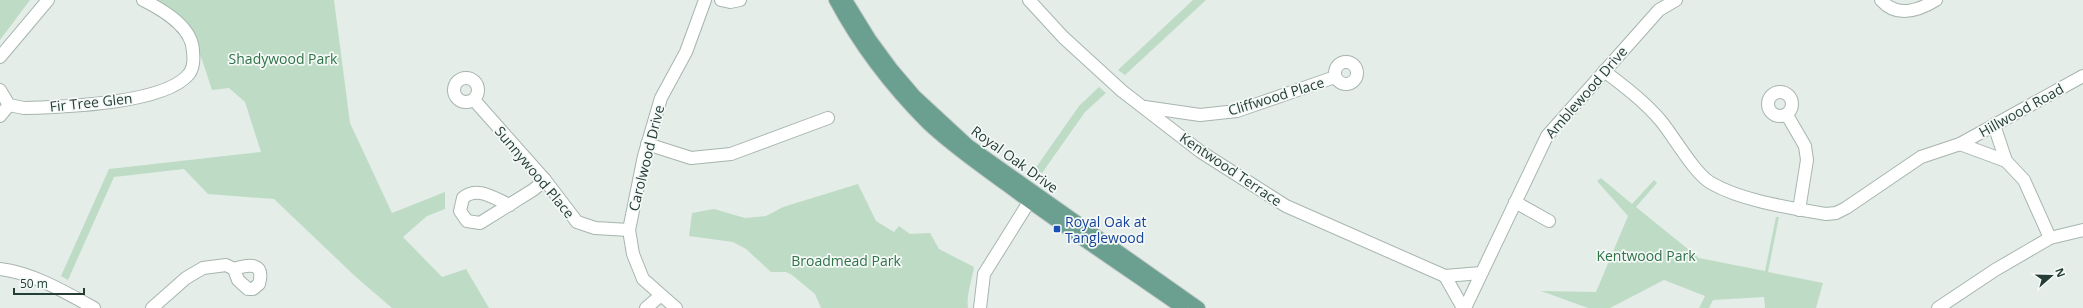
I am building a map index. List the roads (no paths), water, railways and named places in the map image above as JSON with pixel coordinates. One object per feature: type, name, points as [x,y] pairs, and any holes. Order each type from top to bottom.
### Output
[{"type":"main road","name":"Royal Oak Drive","points":[[835,0],[882,72],[927,123],[953,146],[1199,308]]},
{"type":"main road","name":"Royal Oak Drive","points":[[846,0],[870,39],[916,96],[968,145],[1032,197],[1182,308]]},
{"type":"street","points":[[0,57],[48,0]]},
{"type":"street","name":"Fir Tree Glen","points":[[8,105],[24,108],[124,101],[178,84],[189,74],[194,62],[193,47],[185,31],[173,19],[161,9],[143,0]]},
{"type":"street","name":"Carolwood Drive","points":[[676,308],[660,296],[643,278],[633,254],[629,230],[647,144],[661,98],[686,52],[705,0]]},
{"type":"street","points":[[721,0],[730,2],[740,0]]},
{"type":"street","name":"Kentwood Terrace","points":[[1028,0],[1063,37],[1122,91],[1145,107],[1201,152],[1286,206],[1445,276],[1481,273]]},
{"type":"street","name":"Amblewood Drive","points":[[1464,308],[1546,136],[1604,71],[1656,5],[1676,0]]},
{"type":"street","points":[[1881,0],[1886,6],[1904,12],[1921,9],[1936,0]]},
{"type":"street","name":"Hillwood Road","points":[[1604,71],[1636,96],[1661,121],[1689,160],[1710,182],[1752,200],[1826,214],[1836,213],[1846,208],[1922,157],[1960,144],[2083,76]]},
{"type":"street","name":"Cliffwood Place","points":[[1145,107],[1200,115],[1237,111],[1336,77]]},
{"type":"street","points":[[0,90],[8,105],[0,116]]},
{"type":"street","name":"Sunnywood Place","points":[[474,100],[545,180],[577,222],[595,228],[629,230]]},
{"type":"street","points":[[1787,115],[1805,146],[1807,160],[1799,210]]},
{"type":"street","points":[[647,144],[690,158],[731,154],[828,118]]},
{"type":"street","points":[[1994,125],[2006,161],[2024,180],[2050,238]]},
{"type":"street","points":[[1960,144],[2006,161]]},
{"type":"street","points":[[510,205],[545,180]]},
{"type":"street","points":[[980,308],[984,274],[1032,197]]},
{"type":"street","points":[[1515,202],[1549,221]]},
{"type":"street","points":[[1938,308],[1995,270],[2050,238],[2083,230]]},
{"type":"street","points":[[152,308],[186,278],[203,268],[226,265],[234,269]]},
{"type":"street","points":[[0,269],[11,270],[61,289],[94,308]]},
{"type":"street","points":[[1445,276],[1464,308]]},
{"type":"street","points":[[646,308],[660,296]]},
{"type":"place","name":"Royal Oak at Tanglewood","points":[[1057,229]]},
{"type":"park label","name":"Shadywood Park","points":[[283,58]]},
{"type":"park label","name":"Kentwood Park","points":[[1646,255]]},
{"type":"park label","name":"Broadmead Park","points":[[846,260]]}]
